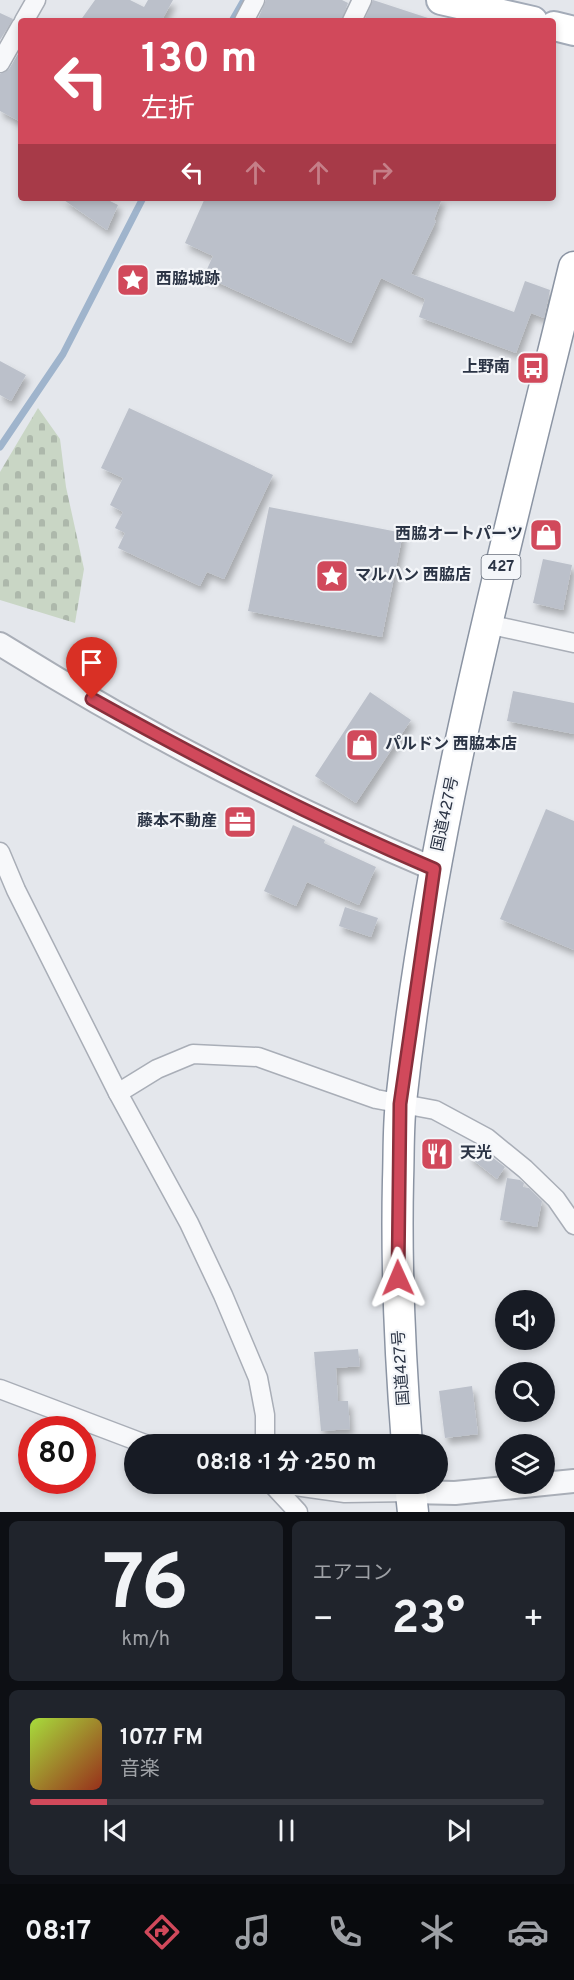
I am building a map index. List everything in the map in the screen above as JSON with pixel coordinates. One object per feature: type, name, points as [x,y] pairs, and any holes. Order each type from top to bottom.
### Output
[{"type":"highway","name":"国道427号","points":[[406,1434],[400,1349],[397,1231],[400,1104],[434,869],[487,624],[574,267]]},
{"type":"main road","points":[[454,9],[513,18]]},
{"type":"main road","points":[[556,26],[574,31]]},
{"type":"street","points":[[26,18],[36,0]]},
{"type":"street","points":[[246,18],[255,0]]},
{"type":"street","points":[[353,18],[362,0]]},
{"type":"street","points":[[0,63],[18,32]]},
{"type":"street","points":[[487,624],[574,643]]},
{"type":"street","points":[[0,644],[108,708],[268,793],[365,840],[434,869]]},
{"type":"street","points":[[0,852],[16,890],[118,1093],[189,1223],[258,1378],[263,1397],[265,1434]]},
{"type":"street","points":[[118,1093],[157,1069],[193,1054],[258,1057],[375,1099],[435,1110],[487,1138],[548,1191],[574,1225]]},
{"type":"street","points":[[0,1389],[124,1436]]},
{"type":"street","points":[[378,1494],[411,1496],[574,1481]]},
{"type":"street","points":[[281,1494],[298,1512]]},
{"type":"green space","points":[[38,408],[60,439],[66,487],[84,569],[75,623],[0,600],[0,472]]},
{"type":"building","points":[[95,0],[130,0],[144,7],[148,0],[173,0],[163,18],[82,18]]},
{"type":"building","points":[[266,0],[342,0],[348,3],[342,18],[258,18]]},
{"type":"building","points":[[373,0],[428,18],[365,18]]},
{"type":"building","points":[[0,13],[13,19],[0,40]]},
{"type":"building","points":[[18,54],[18,120],[0,111],[0,74],[9,69]]},
{"type":"building","points":[[65,201],[110,201],[118,205],[107,230]]},
{"type":"building","points":[[204,201],[441,201],[434,220],[436,221],[411,274],[514,312],[525,281],[550,290],[544,318],[531,313],[516,353],[419,317],[425,299],[381,278],[351,343],[204,276],[213,256],[185,243]]},
{"type":"building","points":[[0,361],[26,375],[11,401],[0,395]]},
{"type":"building","points":[[129,408],[273,475],[224,579],[207,572],[200,586],[118,548],[125,533],[115,528],[123,512],[110,505],[123,478],[101,468]]},
{"type":"building","points":[[269,507],[403,533],[382,637],[248,611]]},
{"type":"building","points":[[543,559],[572,565],[563,610],[533,603]]},
{"type":"building","points":[[513,691],[574,703],[574,734],[507,721]]},
{"type":"building","points":[[370,692],[411,720],[356,803],[315,776]]},
{"type":"building","points":[[546,809],[574,821],[574,950],[500,919]]},
{"type":"building","points":[[293,825],[325,840],[324,843],[376,867],[359,905],[307,882],[296,906],[264,891]]},
{"type":"building","points":[[345,907],[378,918],[371,937],[339,926]]},
{"type":"building","points":[[476,1145],[505,1167],[497,1179],[468,1156]]},
{"type":"building","points":[[507,1178],[520,1180],[524,1183],[523,1187],[529,1188],[542,1201],[537,1227],[500,1220]]},
{"type":"building","points":[[358,1349],[360,1366],[336,1368],[338,1401],[348,1401],[350,1429],[321,1431],[314,1352]]},
{"type":"building","points":[[472,1386],[478,1434],[448,1438],[448,1434],[444,1434],[439,1391]]},
{"type":"waterway","points":[[234,18],[244,0]]},
{"type":"waterway","points":[[0,447],[63,354],[141,201]]},
{"type":"place","name":"西脇城跡","points":[[133,280]]},
{"type":"place","name":"上野南","points":[[533,368]]},
{"type":"place","name":"西脇オートパーツ","points":[[546,535]]},
{"type":"place","name":"マルハン 西脇店","points":[[332,576]]},
{"type":"place","name":"パルドン 西脇本店","points":[[362,745]]},
{"type":"place","name":"藤本不動産","points":[[240,822]]},
{"type":"place","name":"天光","points":[[437,1154]]},
{"type":"route","points":[[92,699],[268,793],[365,840],[434,869],[400,1104],[398,1278]]}]
